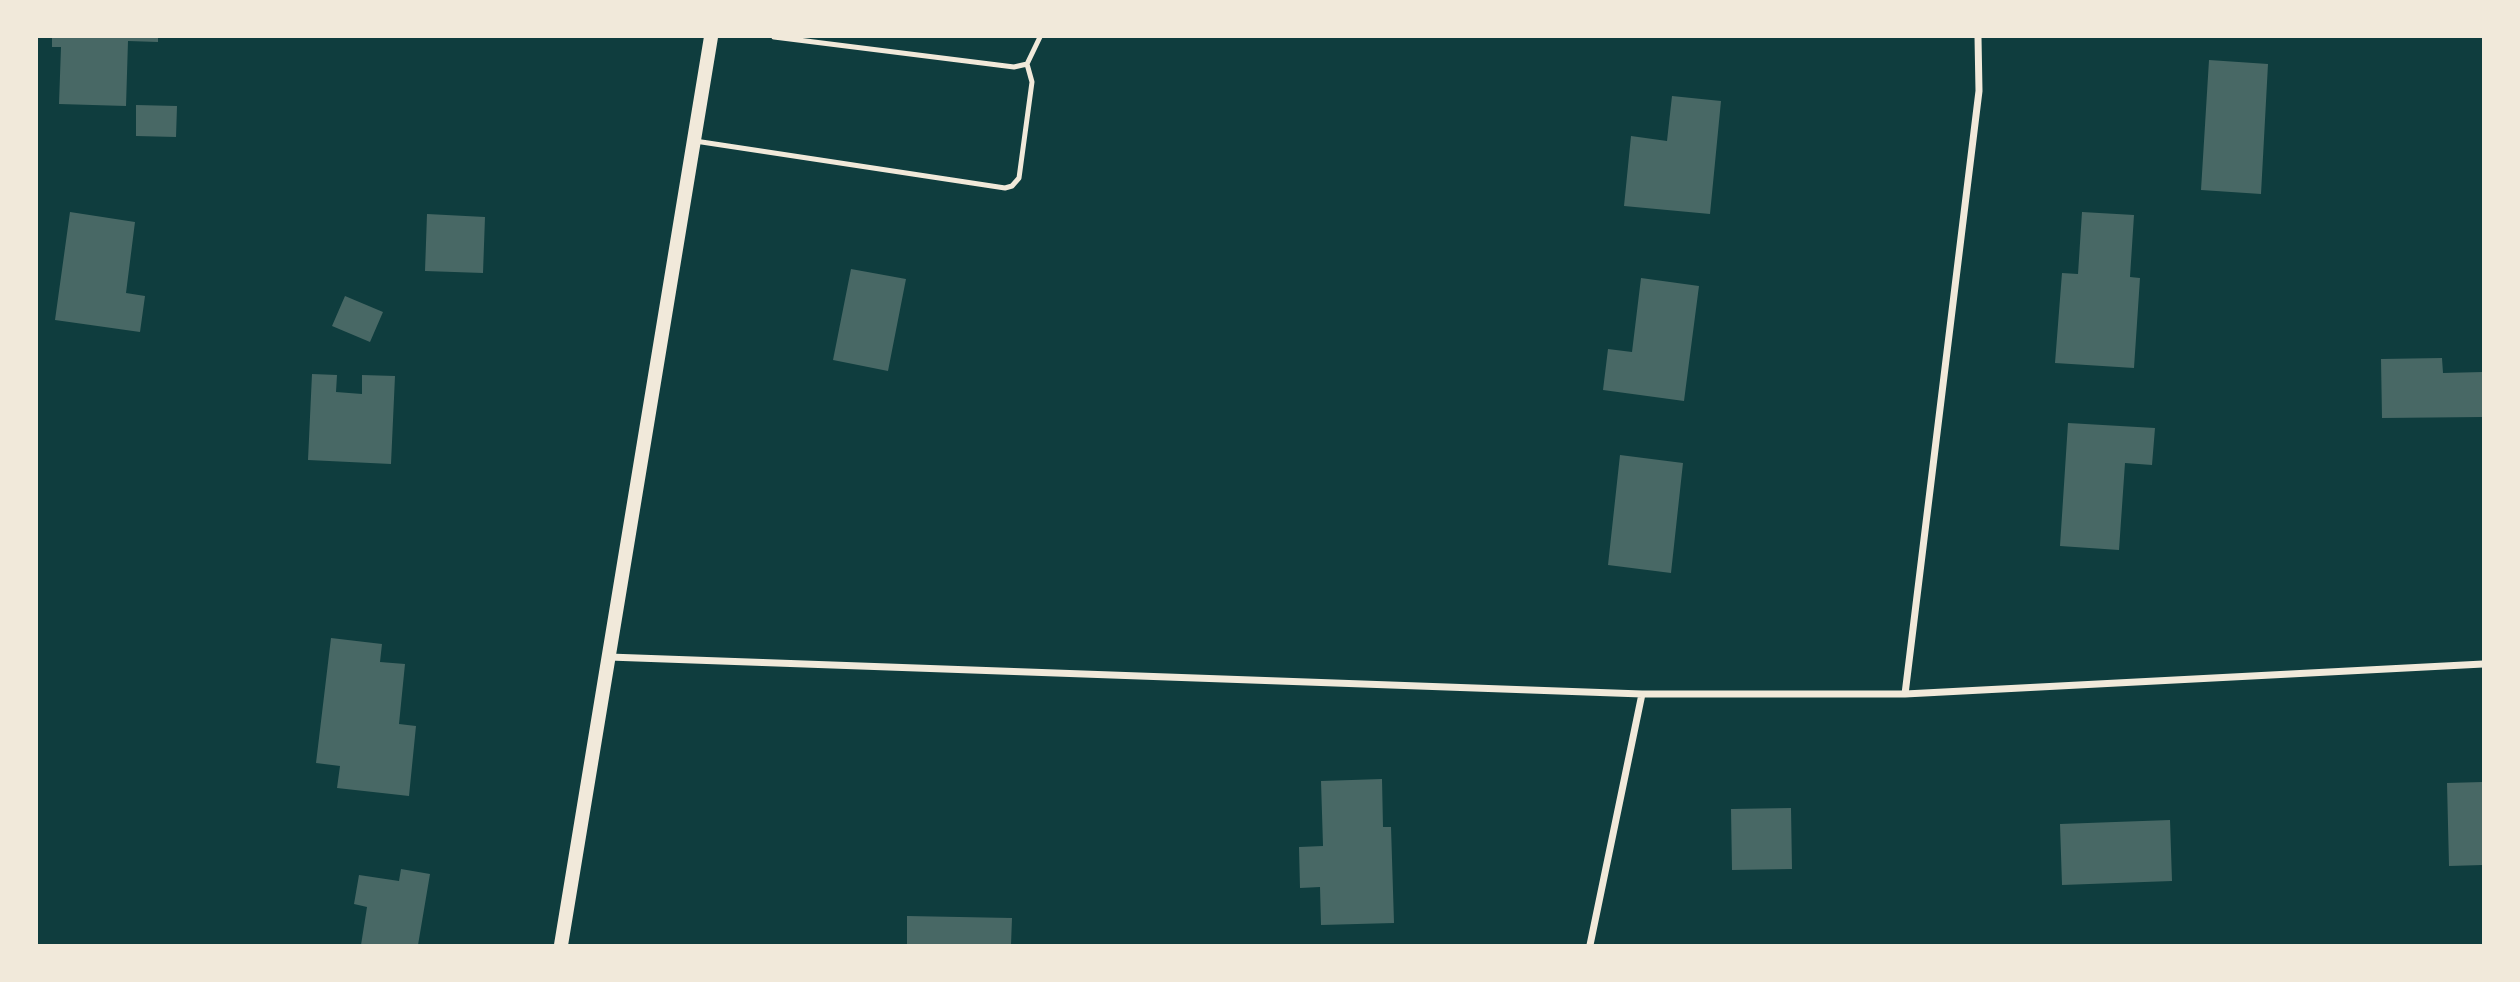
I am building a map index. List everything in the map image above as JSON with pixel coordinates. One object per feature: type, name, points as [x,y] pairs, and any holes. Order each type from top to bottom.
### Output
[{"type":"main road","points":[[561,945],[710,37]]},
{"type":"street","points":[[1905,694],[1979,90],[1978,37]]},
{"type":"street","points":[[608,657],[1642,694],[1905,694],[2483,664]]},
{"type":"street","points":[[1590,945],[1642,694]]},
{"type":"lane","points":[[774,37],[1014,66],[1027,64]]},
{"type":"lane","points":[[695,141],[1005,188],[1012,186],[1019,178],[1032,82],[1027,64],[1040,37]]},
{"type":"building","points":[[52,37],[158,37],[158,42],[128,41],[126,106],[59,104],[61,47],[52,47]]},
{"type":"building","points":[[2209,60],[2268,64],[2261,194],[2201,190]]},
{"type":"building","points":[[1672,96],[1721,101],[1710,214],[1624,206],[1631,136],[1667,141]]},
{"type":"building","points":[[136,105],[177,106],[176,137],[136,136]]},
{"type":"building","points":[[70,212],[135,222],[126,293],[145,296],[140,332],[55,320]]},
{"type":"building","points":[[2082,212],[2134,215],[2130,277],[2140,278],[2134,368],[2055,363],[2062,273],[2078,274]]},
{"type":"building","points":[[427,214],[485,217],[483,273],[425,271]]},
{"type":"building","points":[[851,269],[906,279],[888,371],[833,360]]},
{"type":"building","points":[[1641,278],[1699,286],[1684,401],[1603,390],[1608,349],[1632,352]]},
{"type":"building","points":[[345,296],[383,312],[370,342],[332,326]]},
{"type":"building","points":[[2442,358],[2443,373],[2483,372],[2483,417],[2382,418],[2381,359]]},
{"type":"building","points":[[312,374],[337,375],[336,392],[362,394],[362,375],[395,376],[391,464],[308,460]]},
{"type":"building","points":[[2068,423],[2155,428],[2152,465],[2125,463],[2119,550],[2060,546]]},
{"type":"building","points":[[1620,455],[1683,463],[1671,573],[1608,565]]},
{"type":"building","points":[[331,638],[382,644],[380,662],[405,664],[399,724],[416,726],[409,796],[337,788],[340,766],[316,763]]},
{"type":"building","points":[[1382,779],[1383,827],[1391,827],[1394,923],[1321,925],[1320,887],[1300,888],[1299,847],[1323,846],[1321,781]]},
{"type":"building","points":[[2483,782],[2483,865],[2449,866],[2447,783]]},
{"type":"building","points":[[1791,808],[1792,869],[1732,870],[1731,809]]},
{"type":"building","points":[[2170,820],[2172,881],[2062,885],[2060,824]]},
{"type":"building","points":[[401,869],[430,874],[418,945],[361,945],[367,907],[354,904],[359,875],[399,881]]},
{"type":"building","points":[[907,916],[1012,918],[1011,945],[907,945]]}]
